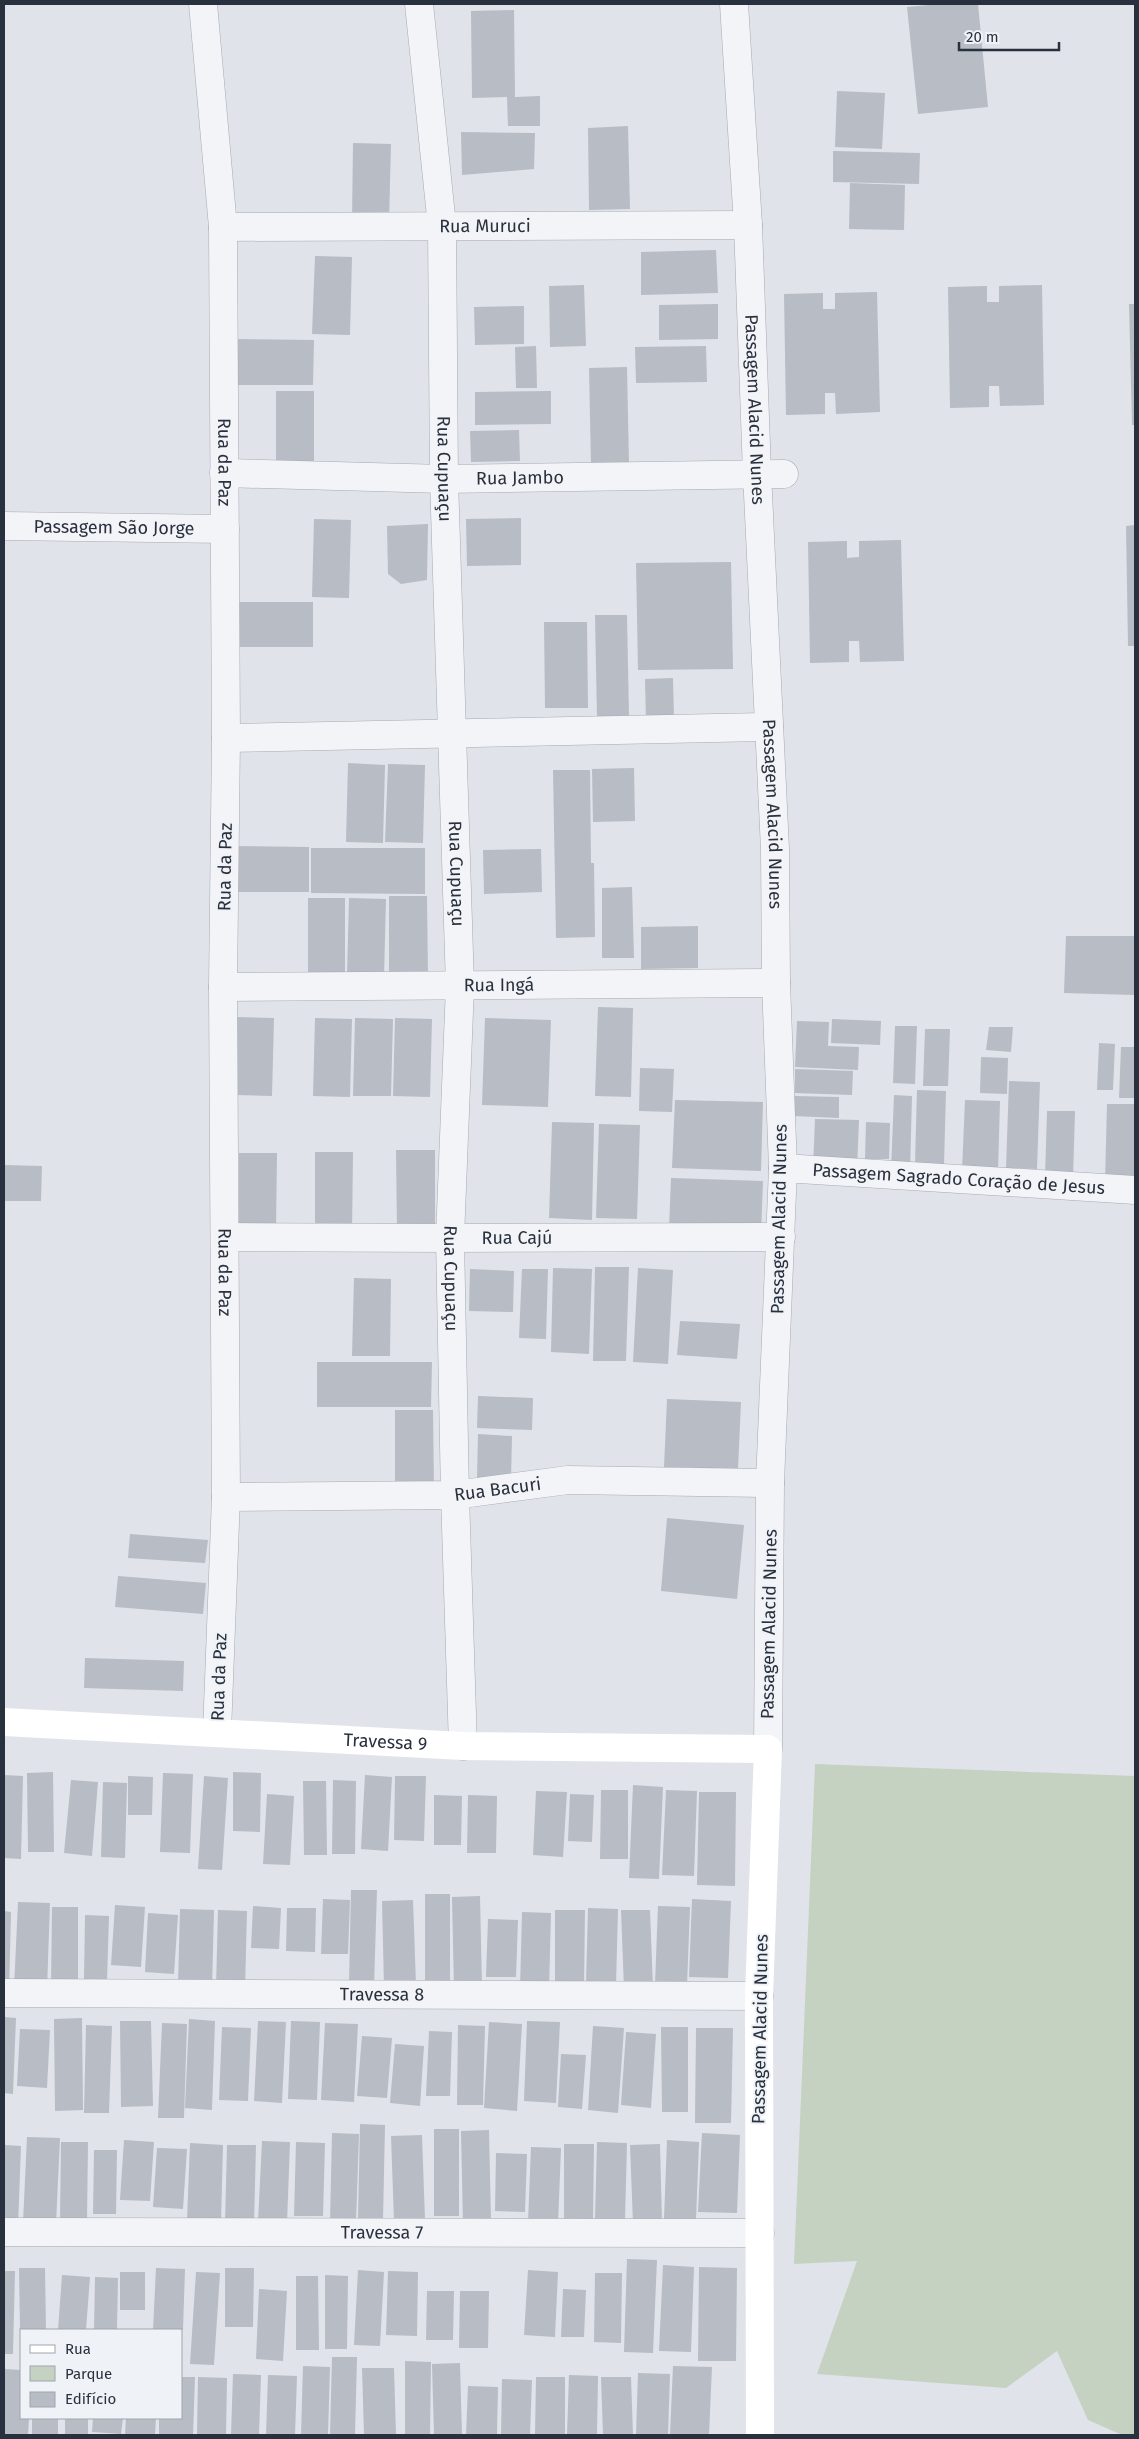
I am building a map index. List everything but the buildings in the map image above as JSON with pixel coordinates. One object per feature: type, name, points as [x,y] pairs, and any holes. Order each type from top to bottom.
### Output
[{"type":"street","name":"Rua da Paz","points":[[203,4],[223,227],[226,738],[223,987],[226,1497],[217,1732]]},
{"type":"street","name":"Rua Cupuaçu","points":[[419,4],[442,226],[444,479],[460,986],[450,1238],[455,1495],[463,1746]]},
{"type":"street","name":"Passagem Alacid Nunes","points":[[734,4],[748,224],[757,473],[775,849],[776,983],[782,1168],[781,1237],[770,1483],[768,1749],[759,1996],[760,2435]]},
{"type":"street","name":"Rua Muruci","points":[[223,227],[748,224]]},
{"type":"street","name":"Rua Jambo","points":[[224,473],[444,479],[784,474]]},
{"type":"street","name":"Passagem São Jorge","points":[[4,526],[225,530]]},
{"type":"street","points":[[226,738],[769,727]]},
{"type":"street","name":"Rua Ingá","points":[[223,987],[776,983]]},
{"type":"street","name":"Passagem Sagrado Coração de Jesus","points":[[782,1168],[1135,1190]]},
{"type":"street","name":"Rua Cajú","points":[[225,1237],[781,1237]]},
{"type":"street","name":"Rua Bacuri","points":[[226,1497],[455,1495],[568,1480],[770,1483]]},
{"type":"street","name":"Travessa 9","points":[[4,1722],[463,1746],[768,1749]]},
{"type":"street","name":"Travessa 8","points":[[4,1993],[759,1996]]},
{"type":"street","name":"Travessa 7","points":[[4,2232],[760,2233]]},
{"type":"green space","points":[[815,1764],[1135,1776],[1135,2435],[1122,2435],[1088,2420],[1057,2351],[1006,2388],[817,2374],[857,2261],[794,2264]]}]
